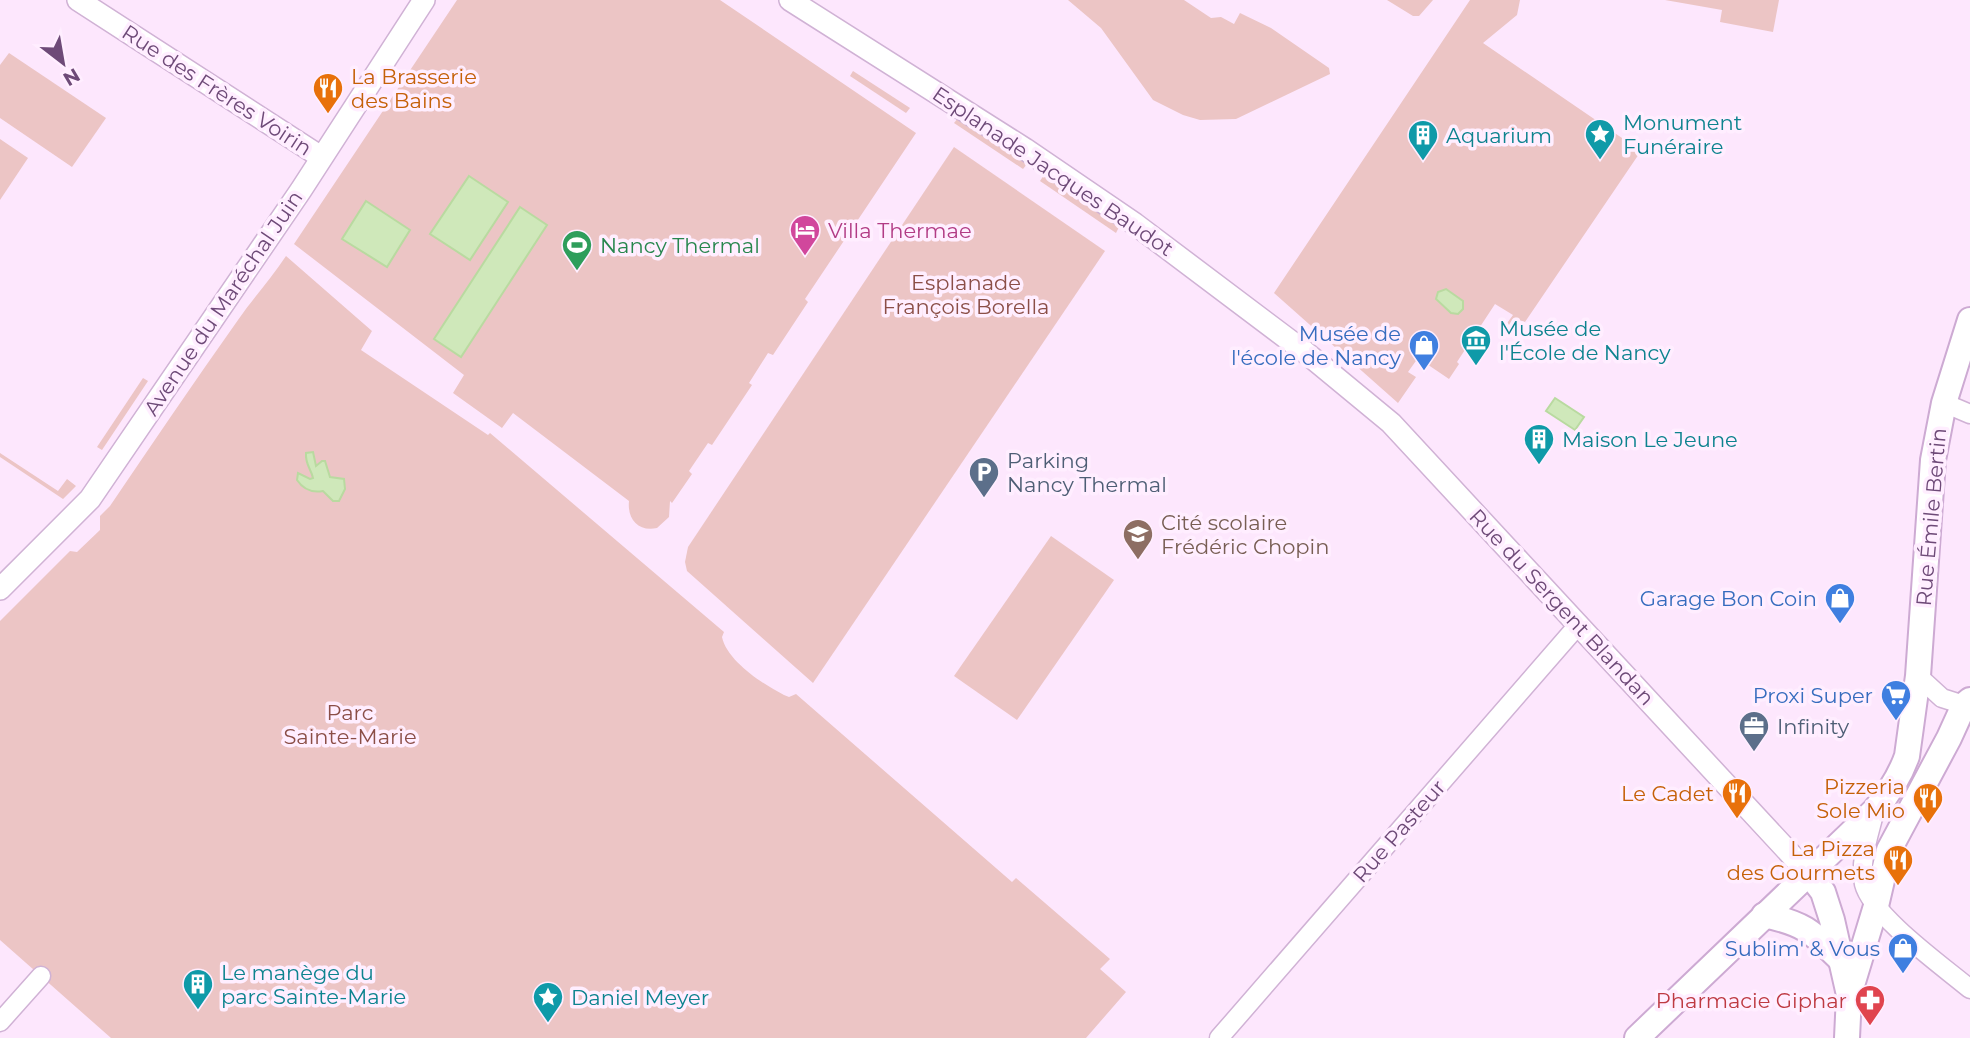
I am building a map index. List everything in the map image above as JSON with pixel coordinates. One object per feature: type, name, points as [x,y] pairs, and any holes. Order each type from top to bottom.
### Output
[{"type":"main road","name":"Rue Émile Bertin","points":[[1875,810],[1897,779],[1908,756],[1918,676],[1933,460],[1944,403],[1970,320]]},
{"type":"main road","points":[[1847,1038],[1849,995],[1876,906],[1889,850],[1967,702]]},
{"type":"main road","points":[[1637,1038],[1875,810]]},
{"type":"main road","points":[[1809,874],[1821,888],[1829,906],[1849,995]]},
{"type":"main road","points":[[1764,915],[1792,921],[1804,927],[1842,961]]},
{"type":"street","name":"Rue des Frères Voirin","points":[[78,0],[321,157]]},
{"type":"street","name":"Avenue du Maréchal Juin","points":[[0,589],[90,499],[424,0]]},
{"type":"street","name":"Esplanade Jacques Baudot","points":[[792,1],[1041,159],[1202,273],[1305,352]]},
{"type":"street","name":"Rue du Sergent Blandan","points":[[1305,352],[1412,444],[1809,874]]},
{"type":"street","points":[[1944,403],[1970,414]]},
{"type":"street","name":"Rue Pasteur","points":[[1219,1038],[1579,624]]},
{"type":"street","points":[[1918,676],[1942,698],[1967,702]]},
{"type":"street","points":[[1875,810],[1863,873],[1864,883],[1876,906],[1970,989]]},
{"type":"street","points":[[0,1022],[41,976]]},
{"type":"green space","name":"Nancy Thermal","points":[[457,0],[720,0],[916,133],[805,299],[808,302],[773,355],[768,353],[749,383],[752,385],[712,445],[708,443],[689,471],[692,474],[672,503],[670,501],[669,517],[657,528],[645,528],[636,523],[630,514],[629,501],[513,413],[502,428],[453,393],[464,375],[294,244]]},
{"type":"green space","points":[[1068,0],[1184,0],[1211,18],[1221,17],[1234,24],[1240,13],[1271,28],[1329,68],[1330,74],[1236,119],[1200,120],[1153,100],[1101,28]]},
{"type":"green space","points":[[1387,0],[1433,0],[1419,16],[1413,16]]},
{"type":"green space","points":[[1470,0],[1520,0],[1517,15],[1483,43],[1641,151],[1525,322],[1519,320],[1512,330],[1505,326],[1513,315],[1495,304],[1449,379],[1418,358],[1408,372],[1416,377],[1398,403],[1274,293]]},
{"type":"green space","points":[[1665,0],[1779,0],[1773,32],[1720,22],[1722,10]]},
{"type":"green space","points":[[9,53],[106,118],[72,167],[0,118],[0,65]]},
{"type":"green space","points":[[853,71],[910,108],[906,113],[850,76]]},
{"type":"green space","points":[[958,118],[1027,164],[1023,169],[954,123]]},
{"type":"green space","points":[[0,139],[28,158],[0,200]]},
{"type":"green space","name":"Esplanade François Borella","points":[[954,147],[1105,251],[813,683],[687,571],[685,562],[688,547]]},
{"type":"green space","points":[[1044,175],[1119,227],[1116,233],[1040,181]]},
{"type":"green space","name":"Parc Sainte-Marie","points":[[286,256],[372,331],[361,350],[488,435],[490,433],[724,632],[722,637],[725,646],[747,671],[784,695],[789,697],[796,694],[1012,882],[1016,878],[1110,959],[1100,969],[1126,992],[1086,1038],[111,1038],[0,940],[0,621],[70,551],[77,552],[100,530],[100,516],[110,506],[222,343]]},
{"type":"green space","points":[[143,378],[148,381],[102,450],[97,447]]},
{"type":"green space","points":[[0,453],[58,491],[67,479],[76,486],[63,499],[0,457]]},
{"type":"green space","points":[[1051,536],[1114,580],[1017,720],[954,676]]},
{"type":"shaded area","points":[[469,176],[508,202],[470,260],[430,234]]},
{"type":"shaded area","points":[[366,201],[410,230],[387,267],[342,239]]},
{"type":"shaded area","points":[[520,207],[547,225],[461,357],[434,339]]},
{"type":"shaded area","points":[[1446,289],[1463,301],[1463,309],[1458,314],[1451,313],[1436,299],[1438,292]]},
{"type":"shaded area","points":[[1555,398],[1584,417],[1575,430],[1546,411]]},
{"type":"shaded area","points":[[313,452],[316,466],[325,461],[330,477],[344,479],[345,489],[339,501],[333,501],[323,491],[308,490],[297,480],[298,473],[313,478],[306,453]]},
{"type":"place","name":"La Brasserie des Bains","points":[[328,115]]},
{"type":"place","name":"Monument Funéraire","points":[[1600,161]]},
{"type":"place","name":"Aquarium","points":[[1423,162]]},
{"type":"place","name":"Villa Thermae","points":[[805,257]]},
{"type":"place","name":"Nancy Thermal","points":[[577,272]]},
{"type":"place","name":"Musée de l'École de Nancy","points":[[1476,367]]},
{"type":"place","name":"Musée de l'école de Nancy","points":[[1424,372]]},
{"type":"place","name":"Maison Le Jeune","points":[[1539,466]]},
{"type":"place","name":"Parking Nancy Thermal","points":[[984,499]]},
{"type":"place","name":"Cité scolaire Frédéric Chopin","points":[[1138,561]]},
{"type":"place","name":"Garage Bon Coin","points":[[1840,625]]},
{"type":"place","name":"Proxi Super","points":[[1896,722]]},
{"type":"place","name":"Infinity","points":[[1754,753]]},
{"type":"place","name":"Le Cadet","points":[[1737,820]]},
{"type":"place","name":"Pizzeria Sole Mio","points":[[1928,825]]},
{"type":"place","name":"La Pizza des Gourmets","points":[[1898,887]]},
{"type":"place","name":"Sublim' & Vous","points":[[1903,975]]},
{"type":"place","name":"Le manège du parc Sainte-Marie","points":[[198,1011]]},
{"type":"place","name":"Daniel Meyer","points":[[548,1024]]},
{"type":"place","name":"Pharmacie Giphar","points":[[1870,1027]]}]
